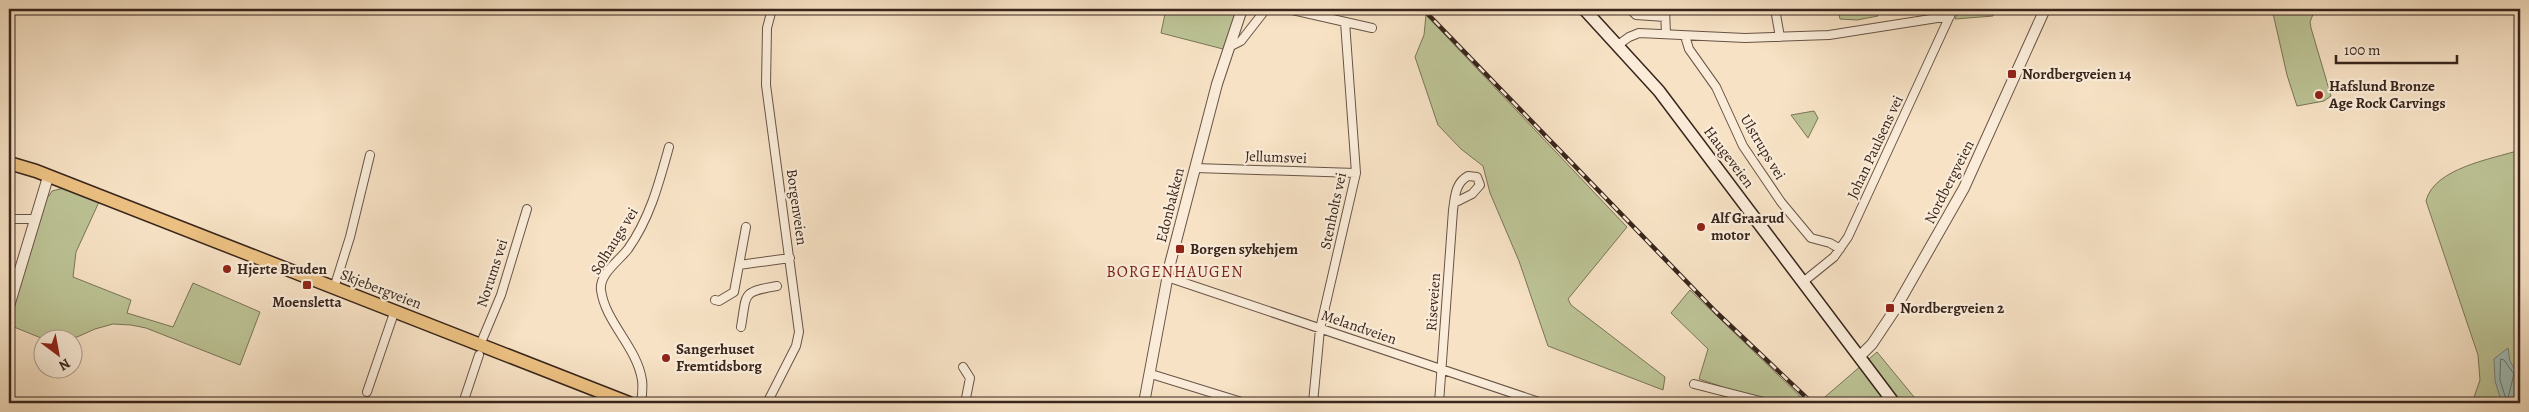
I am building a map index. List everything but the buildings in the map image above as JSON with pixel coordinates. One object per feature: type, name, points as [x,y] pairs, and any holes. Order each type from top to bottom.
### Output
[{"type":"main road","name":"Haugeveien","points":[[1584,9],[1618,45],[1692,134],[1894,403]]},
{"type":"main road","name":"Skjebergveien","points":[[9,163],[48,176],[334,288],[479,350],[629,403]]},
{"type":"street","name":"Borgenveien","points":[[767,403],[798,340],[799,332],[766,85],[764,60],[767,28],[772,9]]},
{"type":"street","name":"Edonbakken","points":[[1144,403],[1151,374],[1167,277],[1229,46],[1242,9]]},
{"type":"street","points":[[1229,46],[1241,41],[1266,9]]},
{"type":"street","points":[[1288,9],[1372,28]]},
{"type":"street","points":[[1630,9],[1636,15],[1665,13],[1666,34]]},
{"type":"street","points":[[1775,9],[1780,37]]},
{"type":"street","name":"Nordbergveien","points":[[1859,357],[1872,344],[1894,311],[1964,188],[2045,9]]},
{"type":"street","points":[[1618,45],[1639,33],[1685,36],[1780,37],[1860,32],[1951,12]]},
{"type":"street","name":"Johan Paulsens vei","points":[[1803,282],[1824,266],[1840,249],[1854,226],[1951,12]]},
{"type":"street","name":"Stenholts vei","points":[[1313,403],[1320,329],[1356,173],[1345,22]]},
{"type":"street","name":"Ulstrups vei","points":[[1685,36],[1689,49],[1716,87],[1743,146],[1780,202],[1811,238],[1830,243],[1840,249]]},
{"type":"street","name":"Solhaugs vei","points":[[642,403],[640,374],[606,306],[601,290],[602,280],[627,250],[646,217],[655,196],[669,146]]},
{"type":"street","points":[[334,288],[350,237],[370,155]]},
{"type":"street","name":"Jellumsvei","points":[[1195,168],[1356,173]]},
{"type":"street","points":[[9,306],[48,176]]},
{"type":"street","name":"Riseveien","points":[[1438,403],[1454,203]]},
{"type":"street","name":"Norums vei","points":[[463,403],[479,350],[501,294],[527,209]]},
{"type":"street","points":[[9,219],[36,219]]},
{"type":"street","points":[[715,300],[720,300],[734,292],[746,226]]},
{"type":"street","points":[[739,265],[790,258]]},
{"type":"street","name":"Melandveien","points":[[1167,277],[1542,403]]},
{"type":"street","points":[[741,327],[747,295],[752,290],[777,286]]},
{"type":"street","points":[[367,392],[394,313]]},
{"type":"street","points":[[963,367],[970,378],[966,403]]},
{"type":"street","points":[[1151,374],[1245,403]]},
{"type":"street","points":[[1694,384],[1768,403]]},
{"type":"green space","points":[[1166,9],[1237,9],[1223,49],[1161,33]]},
{"type":"green space","points":[[1877,9],[1878,16],[1857,20],[1840,19],[1838,10]]},
{"type":"green space","points":[[1959,9],[1995,9],[1993,16],[1955,19]]},
{"type":"green space","points":[[2272,9],[2315,9],[2310,22],[2311,28],[2331,96],[2324,101],[2297,106],[2287,75]]},
{"type":"green space","points":[[1426,15],[1627,227],[1568,299],[1571,305],[1665,377],[1663,390],[1548,346],[1519,261],[1490,193],[1483,166],[1461,149],[1438,125],[1415,57],[1424,35]]},
{"type":"green space","points":[[1814,111],[1818,118],[1808,138],[1791,115]]},
{"type":"green space","points":[[2520,150],[2520,403],[2472,403],[2480,380],[2478,355],[2426,201],[2431,190],[2440,180],[2452,173],[2480,161]]},
{"type":"green space","points":[[64,188],[99,202],[76,252],[73,277],[131,300],[127,313],[173,327],[193,283],[260,312],[240,365],[146,328],[131,325],[113,324],[82,335],[82,330],[32,330],[32,334],[9,325],[9,314],[19,288],[42,194],[49,196],[52,191]]},
{"type":"green space","points":[[1690,290],[1807,403],[1771,403],[1699,379],[1708,349],[1671,313]]},
{"type":"green space","points":[[1877,352],[1919,403],[1818,403]]},
{"type":"water","points":[[2508,348],[2510,361],[2514,368],[2520,367],[2513,402],[2502,403],[2495,381],[2494,359]]},
{"type":"railway","points":[[1423,9],[1716,312],[1812,403]]},
{"type":"place","name":"Nordbergveien 14","points":[[2012,74]]},
{"type":"place","name":"Hafslund Bronze Age Rock Carvings","points":[[2319,95]]},
{"type":"place","name":"Alf Graarud motor","points":[[1701,227]]},
{"type":"place","name":"Borgen sykehjem","points":[[1180,249]]},
{"type":"place","name":"Hjerte Bruden","points":[[227,269]]},
{"type":"place","name":"Moensletta","points":[[307,285]]},
{"type":"place","name":"Nordbergveien 2","points":[[1890,308]]},
{"type":"place","name":"Sangerhuset Fremtidsborg","points":[[666,358]]},
{"type":"district","name":"BORGENHAUGEN","points":[[1175,272]]}]
